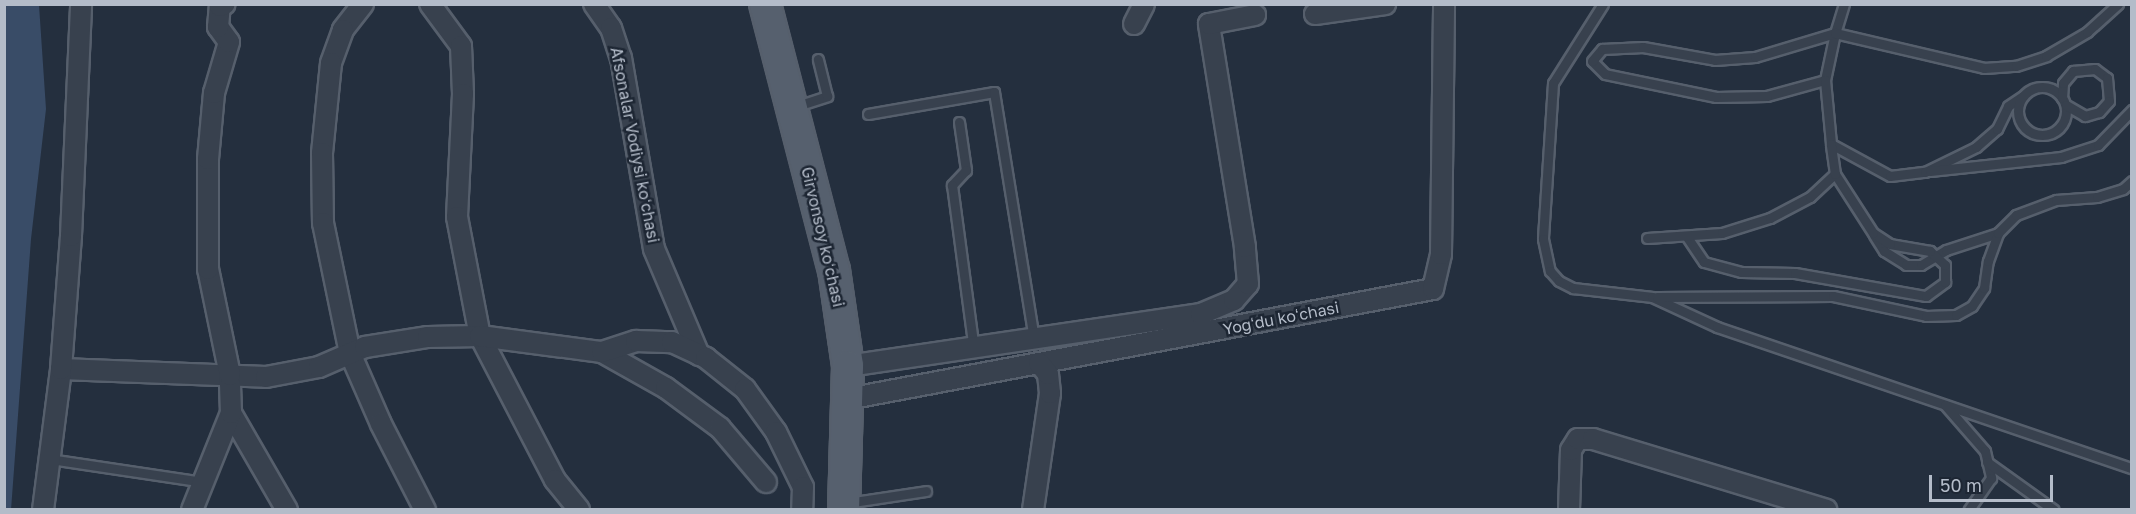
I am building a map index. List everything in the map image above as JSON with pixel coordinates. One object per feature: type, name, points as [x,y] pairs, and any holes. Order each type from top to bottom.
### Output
[{"type":"main road","name":"Girvonsoy koʻchasi","points":[[765,4],[834,270],[848,366],[844,506]]},
{"type":"street","points":[[43,510],[61,369],[81,4]]},
{"type":"street","points":[[192,510],[231,413],[230,375],[208,269],[208,159],[214,93],[229,42],[218,27],[220,6],[225,4]]},
{"type":"street","points":[[363,4],[344,30],[331,63],[322,153],[323,223],[350,353],[381,424],[425,510]]},
{"type":"street","points":[[430,4],[460,46],[463,94],[457,217],[480,336],[555,480],[579,510]]},
{"type":"street","name":"Afsonalar Vodiysi koʻchasi","points":[[594,4],[611,28],[621,58],[654,249],[699,355]]},
{"type":"street","points":[[1134,24],[1144,4]]},
{"type":"street","points":[[1315,14],[1385,4]]},
{"type":"street","name":"Yogʻdu koʻchasi","points":[[847,399],[1433,289],[1441,254],[1444,4]]},
{"type":"street","name":"Yogʻdu koʻchasi","points":[[848,366],[1035,341],[1201,314],[1234,300],[1248,284],[1209,24],[1255,15]]},
{"type":"street","points":[[61,369],[266,376],[319,367],[365,346],[428,337],[480,336],[602,352],[666,388],[720,428],[765,482]]},
{"type":"street","points":[[602,352],[636,341],[672,342],[699,355],[745,389],[776,432],[803,487],[802,510]]},
{"type":"street","points":[[1033,510],[1050,393],[1048,374],[1039,363]]},
{"type":"street","points":[[231,413],[287,510]]},
{"type":"street","points":[[1569,510],[1571,450],[1578,439],[1593,440],[1826,510]]},
{"type":"lane","points":[[1604,4],[1553,83],[1543,239],[1550,271],[1559,281],[1574,288],[1652,297],[1833,296],[1926,316],[1956,315],[1972,306],[1984,288],[1988,261],[1998,233],[2016,215],[2056,200],[2097,197],[2123,189],[2132,181]]},
{"type":"lane","points":[[1844,4],[1825,80],[1835,174],[1884,251],[1905,264],[1921,265],[1974,238],[1998,233]]},
{"type":"lane","points":[[1825,80],[1767,96],[1716,97],[1605,74],[1592,61],[1602,49],[1643,46],[1715,60],[1755,57],[1835,33],[1984,68],[2016,66],[2046,56],[2087,32],[2118,4]]},
{"type":"lane","points":[[792,107],[827,96],[818,59]]},
{"type":"lane","points":[[1925,172],[1976,147],[1997,129],[2008,106],[2023,96],[2043,87],[2064,101],[2085,116],[2099,112],[2109,100],[2107,78],[2095,69],[2073,71],[2063,83],[2064,101],[2065,120],[2056,132],[2034,134],[2019,118],[2023,96]]},
{"type":"lane","points":[[868,114],[994,92],[1035,341]]},
{"type":"lane","points":[[1831,144],[1890,177],[2061,157],[2098,145],[2132,110]]},
{"type":"lane","points":[[959,122],[966,170],[952,185],[974,349]]},
{"type":"lane","points":[[1647,238],[1722,233],[1770,218],[1810,197],[1835,174]]},
{"type":"lane","points":[[1687,237],[1704,262],[1741,272],[1795,273],[1926,296],[1946,282],[1945,265],[1930,251],[1890,244],[1873,233]]},
{"type":"lane","points":[[1652,297],[1717,327],[2132,468]]},
{"type":"lane","points":[[1944,404],[1985,452],[1988,462],[1991,478],[1969,510]]},
{"type":"lane","points":[[51,459],[203,482]]},
{"type":"lane","points":[[1988,462],[2054,510]]},
{"type":"lane","points":[[844,506],[926,491]]},
{"type":"water","points":[[4,5],[39,5],[46,109],[31,239],[11,510],[4,509]]}]
